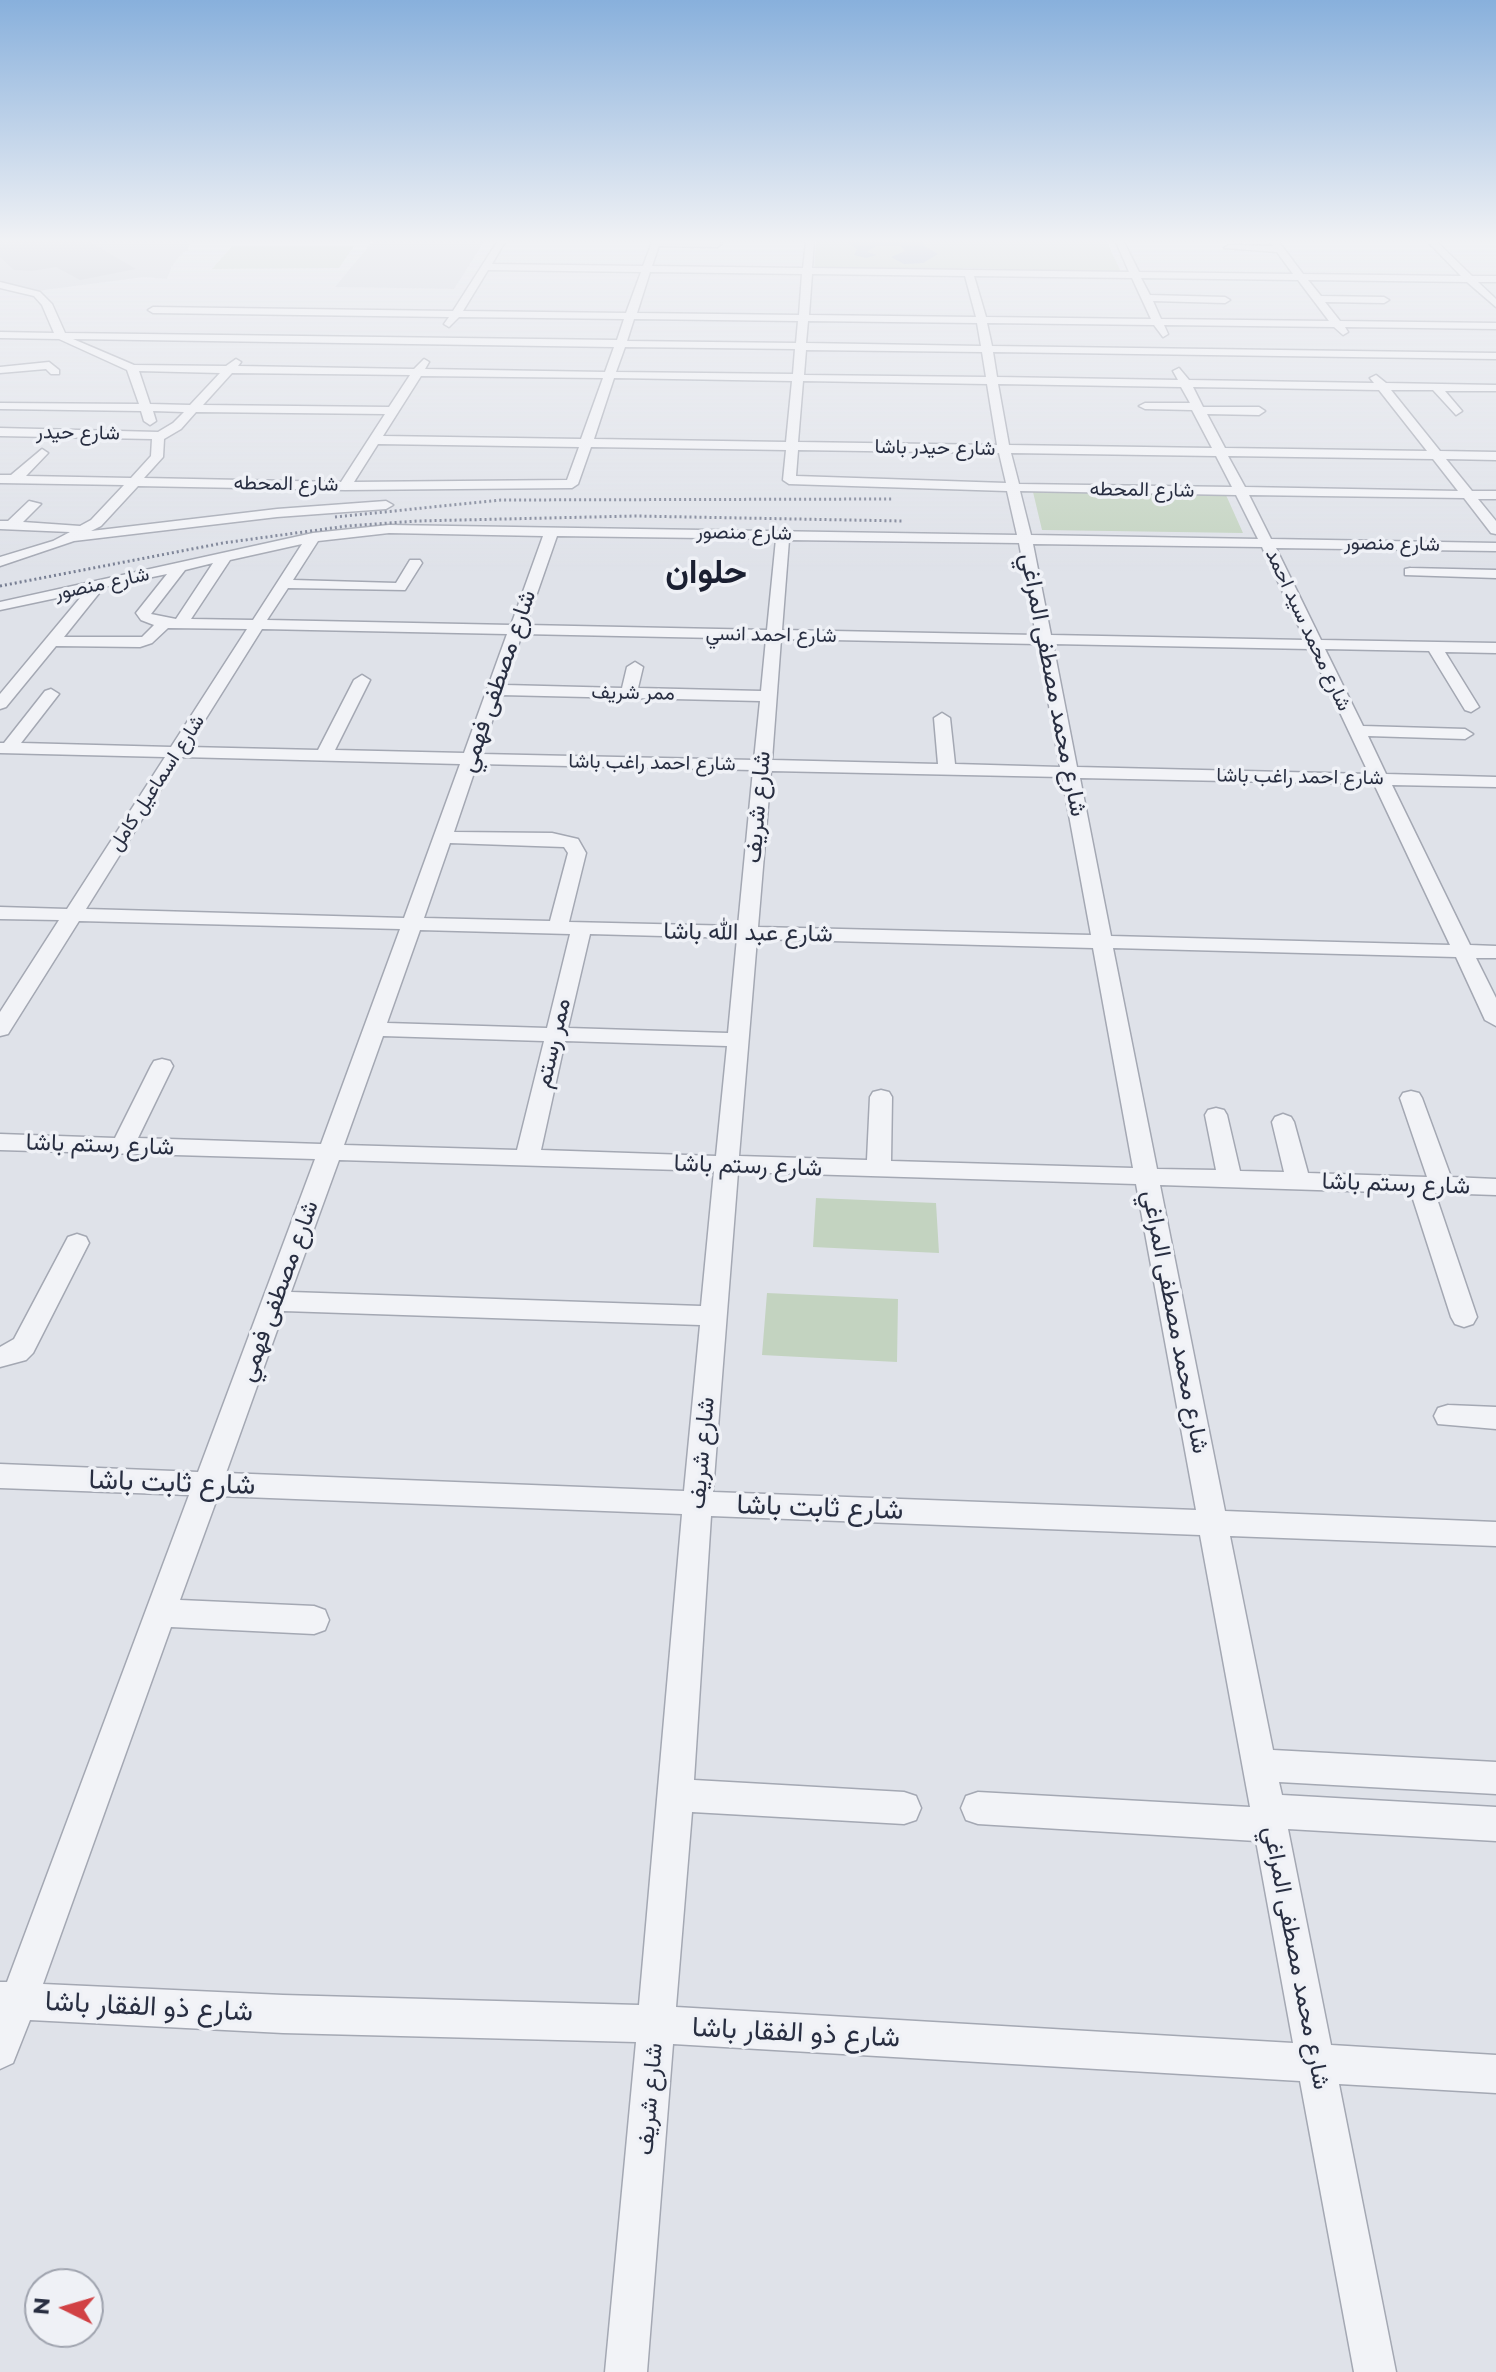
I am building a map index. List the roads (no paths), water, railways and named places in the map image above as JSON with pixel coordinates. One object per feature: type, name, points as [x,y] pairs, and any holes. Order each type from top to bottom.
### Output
[{"type":"street","points":[[98,353],[132,368],[610,375],[733,361],[772,353]]},
{"type":"street","points":[[157,440],[194,408],[244,353]]},
{"type":"street","points":[[345,486],[430,353]]},
{"type":"street","points":[[587,442],[618,353]]},
{"type":"street","points":[[678,353],[733,361],[799,378],[1496,388]]},
{"type":"street","points":[[792,446],[802,353]]},
{"type":"street","name":"شارع محمد مصطفى المراغي","points":[[988,353],[1375,2372]]},
{"type":"street","name":"شارع محمد سيد احمد","points":[[1172,353],[1184,384],[1266,542],[1496,1020]]},
{"type":"street","points":[[1277,353],[1496,356]]},
{"type":"street","points":[[1359,354],[1496,530]]},
{"type":"street","points":[[0,370],[49,365],[55,372]]},
{"type":"street","points":[[0,559],[96,523],[130,481],[159,455],[157,440],[132,368]]},
{"type":"street","points":[[0,383],[25,381]]},
{"type":"street","points":[[1437,388],[1456,411]]},
{"type":"street","name":"شارع حيدر","points":[[0,406],[393,411]]},
{"type":"street","points":[[1145,406],[1259,411]]},
{"type":"street","name":"شارع حيدر","points":[[0,432],[157,440]]},
{"type":"street","name":"شارع حيدر باشا","points":[[375,440],[1496,456]]},
{"type":"street","name":"شارع المحطه","points":[[0,478],[130,481],[230,478],[345,486],[572,484],[587,442]]},
{"type":"street","name":"شارع المحطه","points":[[792,446],[789,480],[1496,495]]},
{"type":"street","points":[[15,479],[42,453]]},
{"type":"street","points":[[0,478],[17,462]]},
{"type":"street","points":[[66,480],[83,463]]},
{"type":"street","points":[[6,526],[34,504]]},
{"type":"street","points":[[6,526],[74,533],[386,505]]},
{"type":"street","name":"شارع منصور","points":[[0,606],[313,537],[389,529],[1496,547]]},
{"type":"street","name":"شارع مصطفى فهمي","points":[[0,2050],[9,2001],[161,1613],[444,837],[552,530]]},
{"type":"street","name":"شارع شريف","points":[[626,2372],[676,1795],[697,1503],[783,534]]},
{"type":"street","name":"شارع اسماعيل كامل","points":[[2,1022],[313,537]]},
{"type":"street","points":[[1395,545],[1422,592]]},
{"type":"street","points":[[181,623],[225,556]]},
{"type":"street","points":[[283,584],[401,586],[415,563]]},
{"type":"street","points":[[52,641],[147,640],[164,623],[143,613],[180,566]]},
{"type":"street","points":[[1410,572],[1496,574]]},
{"type":"street","points":[[0,704],[99,584]]},
{"type":"street","name":"شارع احمد انسي","points":[[164,623],[1496,648]]},
{"type":"street","points":[[1434,647],[1471,707]]},
{"type":"street","points":[[629,693],[635,667]]},
{"type":"street","points":[[324,755],[362,680]]},
{"type":"street","name":"ممر شريف","points":[[496,690],[770,696]]},
{"type":"street","points":[[5,748],[51,694]]},
{"type":"street","points":[[942,718],[947,769]]},
{"type":"street","points":[[1356,731],[1465,734]]},
{"type":"street","name":"شارع احمد راغب باشا","points":[[5,748],[1496,782]]},
{"type":"street","points":[[444,837],[552,839],[571,843],[577,853],[558,928]]},
{"type":"street","name":"شارع عبد الله باشا","points":[[0,913],[1496,952]]},
{"type":"street","name":"ممر رستم","points":[[527,1158],[581,928]]},
{"type":"street","points":[[374,1029],[739,1040]]},
{"type":"street","points":[[123,1146],[162,1066]]},
{"type":"street","points":[[879,1170],[881,1097]]},
{"type":"street","points":[[1411,1098],[1464,1317]]},
{"type":"street","points":[[1216,1115],[1230,1179]]},
{"type":"street","points":[[1283,1122],[1298,1181]]},
{"type":"street","name":"شارع رستم باشا","points":[[0,1142],[1496,1187]]},
{"type":"street","points":[[0,1357],[17,1353],[24,1346],[77,1243]]},
{"type":"street","points":[[275,1301],[714,1316]]},
{"type":"street","points":[[1448,1416],[1496,1418]]},
{"type":"street","name":"شارع ثابت باشا","points":[[0,1476],[1496,1534]]},
{"type":"street","points":[[161,1613],[314,1620]]},
{"type":"street","points":[[1259,1765],[1496,1778]]},
{"type":"street","points":[[676,1795],[904,1808]]},
{"type":"street","points":[[978,1808],[1496,1824]]},
{"type":"street","name":"شارع ذو الفقار باشا","points":[[9,2001],[283,2014],[656,2024],[1496,2074]]},
{"type":"railway","points":[[335,517],[501,500],[892,499]]},
{"type":"railway","points":[[0,586],[223,543],[347,526],[417,521],[635,516],[903,521]]},
{"type":"district","name":"حلوان","points":[[706,573]]}]
